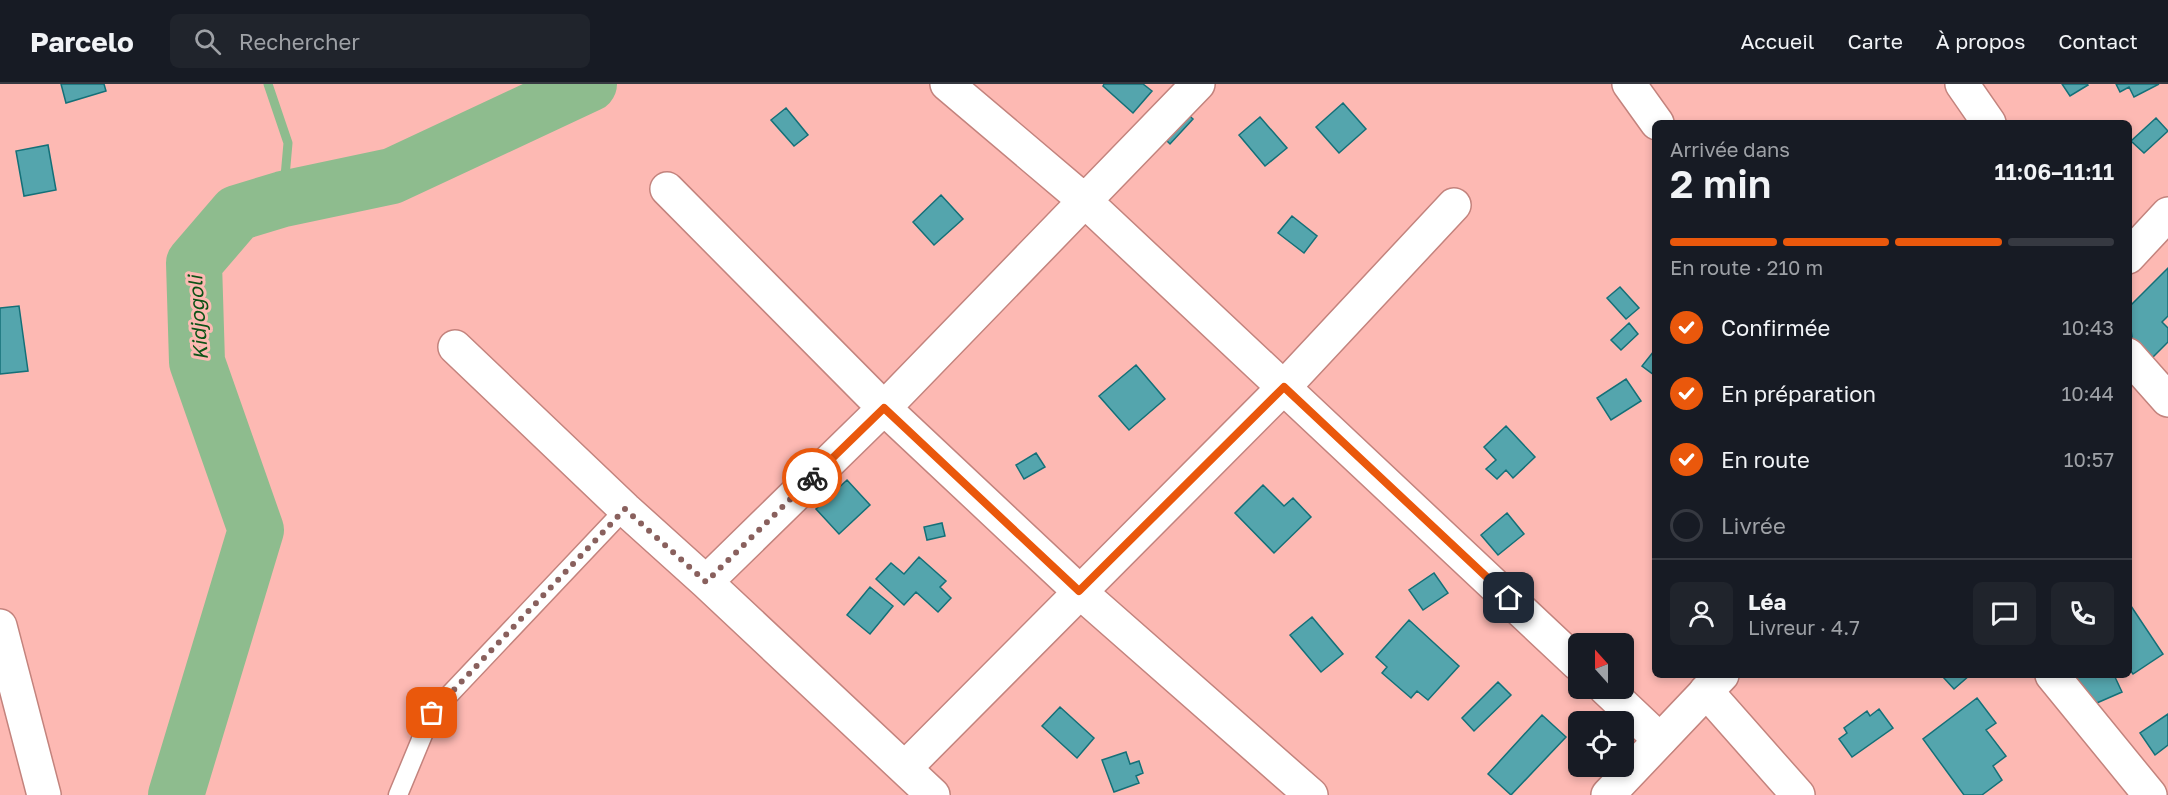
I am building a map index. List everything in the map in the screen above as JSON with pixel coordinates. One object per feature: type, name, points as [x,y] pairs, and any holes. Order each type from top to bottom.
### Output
[{"type":"street","points":[[947,84],[1085,201],[1568,654]]},
{"type":"street","points":[[706,582],[884,408],[1198,84]]},
{"type":"street","points":[[1629,84],[1655,120]]},
{"type":"street","points":[[1962,84],[1987,120]]},
{"type":"street","points":[[667,189],[884,408],[1079,591],[1311,795]]},
{"type":"street","points":[[906,767],[1284,387],[1454,205]]},
{"type":"street","points":[[2132,253],[2168,214]]},
{"type":"street","points":[[455,347],[625,509],[906,767],[933,795]]},
{"type":"street","points":[[2132,360],[2168,400]]},
{"type":"street","points":[[0,626],[44,795]]},
{"type":"street","points":[[2054,678],[2150,795]]},
{"type":"street","points":[[1608,795],[1714,683],[1798,795]]},
{"type":"street","points":[[1616,699],[1659,740]]},
{"type":"lane","points":[[398,795],[432,713],[625,509]]},
{"type":"building","points":[[61,84],[104,84],[106,91],[66,103]]},
{"type":"building","points":[[1104,84],[1143,84],[1152,91],[1133,113],[1103,86]]},
{"type":"building","points":[[2062,84],[2087,84],[2088,85],[2070,96]]},
{"type":"building","points":[[2116,84],[2159,84],[2134,97],[2129,87],[2120,92]]},
{"type":"building","points":[[1343,103],[1366,129],[1339,153],[1316,127]]},
{"type":"building","points":[[786,108],[808,135],[794,146],[771,120]]},
{"type":"building","points":[[1182,109],[1193,119],[1170,144],[1159,133]]},
{"type":"building","points":[[1260,117],[1287,148],[1265,166],[1239,135]]},
{"type":"building","points":[[2156,118],[2168,131],[2144,153],[2132,140]]},
{"type":"building","points":[[48,145],[56,190],[24,196],[16,151]]},
{"type":"building","points":[[941,195],[963,219],[934,245],[913,222]]},
{"type":"building","points":[[1292,216],[1317,236],[1304,253],[1278,233]]},
{"type":"building","points":[[2168,268],[2168,316],[2162,322],[2168,328],[2168,342],[2150,360],[2133,344],[2132,304]]},
{"type":"building","points":[[1620,287],[1639,308],[1626,319],[1607,298]]},
{"type":"building","points":[[19,306],[28,371],[0,374],[0,308]]},
{"type":"building","points":[[1629,323],[1638,334],[1621,350],[1611,340]]},
{"type":"building","points":[[1652,354],[1652,374],[1642,366]]},
{"type":"building","points":[[1136,365],[1165,399],[1129,430],[1099,396]]},
{"type":"building","points":[[1626,379],[1641,401],[1611,420],[1597,398]]},
{"type":"building","points":[[1506,426],[1535,457],[1513,478],[1506,470],[1497,479],[1486,469],[1496,460],[1484,447]]},
{"type":"building","points":[[1036,453],[1045,467],[1024,479],[1016,465]]},
{"type":"building","points":[[847,480],[870,505],[839,534],[816,509]]},
{"type":"building","points":[[1263,485],[1284,506],[1293,498],[1311,517],[1274,553],[1235,513]]},
{"type":"building","points":[[1507,513],[1524,534],[1498,555],[1481,535]]},
{"type":"building","points":[[942,523],[945,536],[927,540],[924,527]]},
{"type":"building","points":[[919,557],[946,581],[940,587],[951,598],[938,612],[916,592],[904,605],[876,579],[891,563],[904,574]]},
{"type":"building","points":[[1434,573],[1448,593],[1423,610],[1409,590]]},
{"type":"building","points":[[870,587],[893,606],[870,634],[847,615]]},
{"type":"building","points":[[2132,608],[2163,654],[2132,673]]},
{"type":"building","points":[[1312,617],[1343,654],[1321,672],[1290,635]]},
{"type":"building","points":[[1409,620],[1459,666],[1428,700],[1417,691],[1411,698],[1382,673],[1387,667],[1376,657]]},
{"type":"building","points":[[1944,678],[1967,678],[1954,689]]},
{"type":"building","points":[[2074,678],[2115,678],[2122,692],[2083,709],[2070,680]]},
{"type":"building","points":[[1498,682],[1511,695],[1474,731],[1462,718]]},
{"type":"building","points":[[1977,698],[1996,723],[1986,730],[2006,756],[1993,766],[2002,780],[1982,795],[1964,795],[1923,739]]},
{"type":"building","points":[[1060,707],[1094,738],[1077,758],[1042,726]]},
{"type":"building","points":[[1879,709],[1893,728],[1852,757],[1839,739],[1847,733],[1844,728],[1867,711],[1870,716]]},
{"type":"building","points":[[2168,714],[2168,745],[2155,755],[2140,733]]},
{"type":"building","points":[[1542,715],[1566,737],[1511,795],[1488,774]]},
{"type":"building","points":[[1126,752],[1130,764],[1139,761],[1143,773],[1136,776],[1139,783],[1114,792],[1102,760]]},
{"type":"waterway","points":[[268,84],[288,143],[283,199]]},
{"type":"waterway","name":"Kidjogoli","points":[[176,795],[256,530],[197,362],[194,263],[237,213],[283,199],[392,176],[589,84]]},
{"type":"way so far","points":[[432,713],[625,509],[706,582],[812,478]]},
{"type":"route","points":[[812,478],[884,408],[1079,591],[1284,387],[1509,598]]}]
